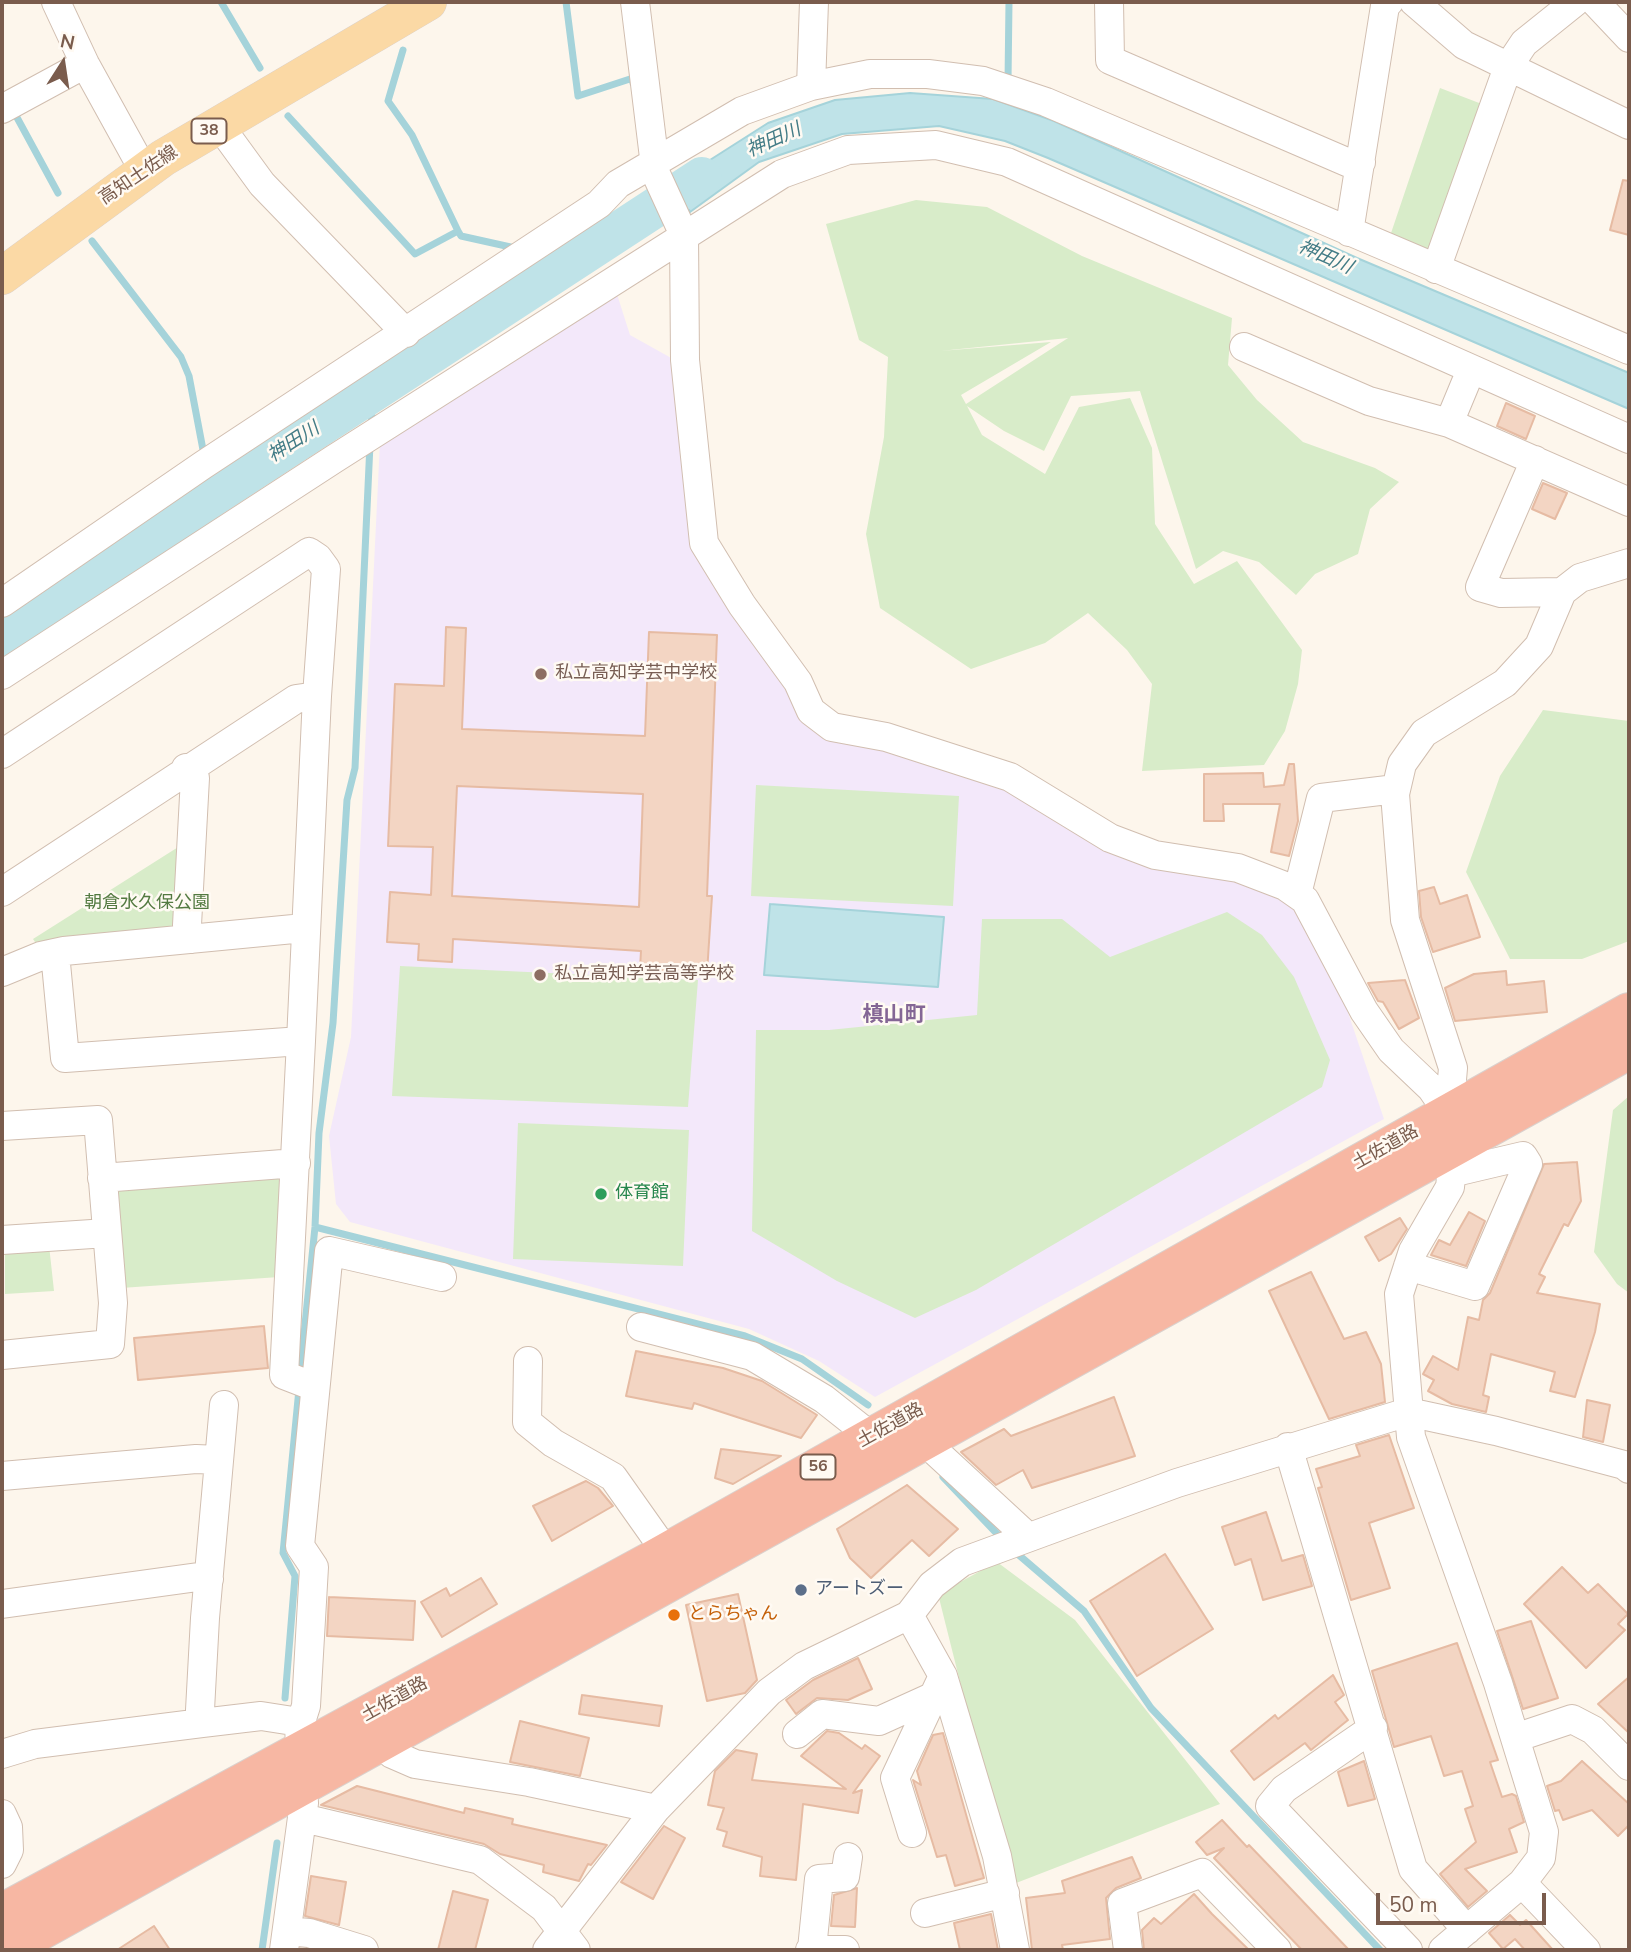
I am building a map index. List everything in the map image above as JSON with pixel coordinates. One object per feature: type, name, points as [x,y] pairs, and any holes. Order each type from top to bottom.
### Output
[{"type":"highway","name":"土佐道路","points":[[2,1913],[302,1770],[379,1743],[925,1442],[1451,1145],[1629,1012]]},
{"type":"highway","name":"土佐道路","points":[[6,1950],[666,1552],[872,1437],[1451,1145],[1629,1050]]},
{"type":"main road","name":"高知土佐線","points":[[2,276],[144,170],[428,2]]},
{"type":"street","points":[[56,2],[85,64],[144,170]]},
{"type":"street","points":[[635,2],[655,169],[682,232],[685,360],[704,542],[743,606],[798,682],[811,711],[832,727],[886,737],[1010,777],[1110,838],[1155,855],[1238,868],[1285,886],[1297,894],[1305,900],[1364,1011],[1391,1049],[1431,1088],[1451,1145]]},
{"type":"street","points":[[811,86],[814,2]]},
{"type":"street","points":[[1109,2],[1110,60],[1349,163],[1360,162]]},
{"type":"street","points":[[1349,232],[1385,6],[1389,2]]},
{"type":"street","points":[[1415,2],[1464,45],[1629,125]]},
{"type":"street","points":[[1436,269],[1508,67],[1524,43],[1575,2]]},
{"type":"street","points":[[1595,2],[1629,38]]},
{"type":"street","points":[[2,109],[85,64]]},
{"type":"street","points":[[2,603],[203,465],[599,204],[618,184],[655,169],[742,111],[811,86],[870,74],[928,74],[983,81],[1046,102],[1629,350]]},
{"type":"street","points":[[219,125],[262,184],[406,333]]},
{"type":"street","points":[[2,675],[682,232],[782,174],[848,149],[936,145],[1007,162],[1629,439]]},
{"type":"street","points":[[1244,346],[1369,401],[1449,423],[1629,502]]},
{"type":"street","points":[[1449,423],[1471,370]]},
{"type":"street","points":[[1535,460],[1480,587],[1501,593],[1562,592]]},
{"type":"street","points":[[2,754],[309,552],[318,558],[326,569],[304,928],[296,1163],[284,1347],[284,1375],[305,1383]]},
{"type":"street","points":[[1443,1950],[1522,1884],[1541,1858],[1544,1832],[1515,1738],[1411,1437],[1399,1294],[1413,1251],[1450,1187],[1453,1068],[1405,920],[1396,789],[1402,764],[1423,733],[1506,683],[1539,646],[1562,592],[1580,578],[1629,563]]},
{"type":"street","points":[[2,892],[186,768],[296,699],[317,696]]},
{"type":"street","points":[[186,768],[195,778],[187,925],[191,939]]},
{"type":"street","points":[[1297,894],[1321,798],[1396,789]]},
{"type":"street","points":[[2,972],[55,953],[304,928]]},
{"type":"street","points":[[55,953],[65,1058],[301,1041]]},
{"type":"street","points":[[2,1126],[98,1121],[113,1303],[110,1345],[2,1355]]},
{"type":"street","points":[[1408,1266],[1475,1286],[1528,1164],[1523,1156],[1451,1145]]},
{"type":"street","points":[[102,1178],[296,1163]]},
{"type":"street","points":[[2,1240],[107,1233]]},
{"type":"street","points":[[364,1950],[309,1933],[286,1941],[302,1770],[314,1567],[300,1546],[305,1383],[329,1251],[442,1277]]},
{"type":"street","points":[[641,1327],[752,1356],[824,1399],[872,1437]]},
{"type":"street","points":[[528,1362],[527,1422],[553,1443],[613,1477],[666,1552]]},
{"type":"street","points":[[202,1723],[200,1710],[209,1579],[224,1405]]},
{"type":"street","points":[[302,1770],[480,1860],[544,1908],[561,1943],[656,1809],[769,1692],[804,1667],[909,1615],[932,1586],[962,1562],[1026,1537],[1288,1447],[1408,1412],[1509,1434],[1624,1465],[1629,1469]]},
{"type":"street","points":[[925,1442],[1026,1537]]},
{"type":"street","points":[[1288,1447],[1413,1869],[1467,1930]]},
{"type":"street","points":[[2,1476],[195,1459],[218,1460]]},
{"type":"street","points":[[2,1604],[198,1577],[209,1579]]},
{"type":"street","points":[[909,1615],[937,1687],[1005,1893],[1015,1950]]},
{"type":"street","points":[[797,1734],[822,1714],[879,1721],[937,1687]]},
{"type":"street","points":[[912,1833],[895,1778],[937,1687]]},
{"type":"street","points":[[2,1754],[35,1744],[261,1716],[293,1721],[302,1770]]},
{"type":"street","points":[[1515,1738],[1572,1719],[1593,1730],[1629,1766]]},
{"type":"street","points":[[1373,1728],[1284,1789],[1270,1806],[1408,1950]]},
{"type":"street","points":[[379,1743],[392,1754],[415,1764],[528,1782],[656,1809]]},
{"type":"street","points":[[2,1814],[8,1827],[9,1850],[2,1864]]},
{"type":"street","points":[[845,1950],[811,1949],[819,1880],[845,1877],[848,1857]]},
{"type":"street","points":[[1128,1950],[1122,1903],[1202,1873],[1277,1950]]},
{"type":"street","points":[[1522,1884],[1586,1950]]},
{"type":"street","points":[[925,1913],[1005,1893]]},
{"type":"shaded area","points":[[615,288],[630,335],[673,359],[692,544],[803,715],[1001,782],[1294,901],[1334,971],[1384,1119],[875,1397],[819,1361],[749,1329],[350,1222],[336,1204],[329,1136],[351,1037],[380,442]]},
{"type":"green space","points":[[1440,88],[1487,106],[1434,258],[1389,239]]},
{"type":"green space","points":[[916,200],[987,207],[1082,256],[1232,318],[1228,365],[1257,400],[1303,442],[1375,468],[1399,482],[1370,509],[1358,554],[1315,574],[1296,595],[1259,562],[1223,551],[1196,569],[1140,391],[1071,396],[1044,451],[1004,431],[967,406],[982,435],[1045,474],[1079,407],[1130,398],[1152,448],[1155,524],[1194,584],[1237,561],[1302,650],[1298,684],[1285,731],[1264,765],[1142,771],[1152,684],[1127,650],[1088,613],[1045,643],[971,669],[880,608],[866,534],[884,437],[888,357],[859,340],[826,224]],"holes":[[[1068,338],[966,404],[961,395],[1051,342],[940,351]]]},
{"type":"green space","points":[[1543,710],[1629,721],[1629,941],[1582,959],[1510,959],[1466,872],[1500,776]]},
{"type":"green space","points":[[756,785],[959,796],[953,906],[751,896]]},
{"type":"green space","name":"朝倉水久保公園","points":[[183,844],[180,922],[168,933],[35,942],[33,939]]},
{"type":"green space","points":[[1227,912],[1262,935],[1294,977],[1330,1060],[1322,1087],[976,1290],[915,1318],[837,1281],[752,1231],[756,1030],[829,1030],[977,1015],[982,919],[1062,919],[1110,957]]},
{"type":"green space","points":[[400,966],[698,980],[688,1107],[392,1096]]},
{"type":"green space","points":[[1629,1096],[1629,1293],[1617,1284],[1594,1252],[1613,1110]]},
{"type":"green space","name":"体育館","points":[[518,1123],[689,1130],[683,1266],[513,1259]]},
{"type":"green space","points":[[284,1172],[279,1277],[121,1288],[117,1185]]},
{"type":"green space","points":[[49,1245],[54,1291],[5,1294],[5,1248]]},
{"type":"green space","points":[[997,1562],[1075,1620],[1220,1804],[1011,1885],[938,1594]]},
{"type":"water","points":[[910,93],[993,99],[1054,121],[1357,258],[1629,373],[1629,409],[1048,158],[1005,141],[939,126],[842,134],[759,162],[690,212],[677,181],[768,123],[835,100]]},
{"type":"water","points":[[770,904],[944,917],[938,987],[764,975]]},
{"type":"building","points":[[1623,180],[1629,181],[1629,235],[1610,230]]},
{"type":"building","points":[[1506,403],[1535,416],[1526,439],[1497,426]]},
{"type":"building","points":[[1543,483],[1567,493],[1555,519],[1532,509]]},
{"type":"building","points":[[446,627],[466,628],[462,729],[645,736],[649,632],[717,635],[707,896],[712,896],[707,973],[640,969],[641,951],[453,939],[452,962],[418,960],[419,944],[387,942],[390,892],[431,895],[433,847],[388,846],[395,684],[444,686]],"holes":[[[457,786],[643,794],[639,907],[452,896]]]},
{"type":"building","points":[[1289,764],[1294,764],[1298,821],[1289,856],[1271,852],[1280,804],[1223,804],[1224,821],[1204,821],[1204,774],[1263,773],[1264,787],[1284,785]]},
{"type":"building","points":[[1434,887],[1440,904],[1467,895],[1480,937],[1433,952],[1421,917],[1419,891]]},
{"type":"building","points":[[1506,971],[1507,985],[1544,981],[1547,1012],[1455,1021],[1445,988],[1474,974]]},
{"type":"building","points":[[1405,980],[1419,1018],[1399,1029],[1368,983]]},
{"type":"building","points":[[1577,1162],[1581,1201],[1568,1226],[1564,1224],[1539,1274],[1545,1277],[1537,1293],[1600,1304],[1595,1332],[1575,1397],[1550,1391],[1555,1372],[1491,1354],[1483,1395],[1489,1397],[1486,1412],[1452,1404],[1428,1391],[1434,1380],[1423,1374],[1433,1356],[1458,1370],[1468,1317],[1479,1320],[1483,1300],[1490,1293],[1544,1164]]},
{"type":"building","points":[[1469,1212],[1485,1221],[1466,1266],[1431,1255],[1439,1240],[1450,1245]]},
{"type":"building","points":[[1400,1218],[1407,1229],[1391,1254],[1379,1261],[1365,1237]]},
{"type":"building","points":[[1311,1272],[1344,1339],[1366,1332],[1381,1364],[1385,1402],[1329,1419],[1269,1291]]},
{"type":"building","points":[[264,1326],[268,1368],[138,1380],[134,1338]]},
{"type":"building","points":[[636,1351],[723,1368],[762,1381],[817,1415],[801,1438],[694,1403],[692,1409],[626,1396]]},
{"type":"building","points":[[1114,1397],[1135,1456],[1032,1488],[1023,1470],[996,1485],[961,1452],[1004,1429],[1011,1436]]},
{"type":"building","points":[[1587,1400],[1610,1405],[1603,1442],[1583,1437]]},
{"type":"building","points":[[1389,1435],[1414,1508],[1369,1523],[1390,1588],[1351,1600],[1318,1488],[1322,1487],[1316,1469],[1360,1456],[1356,1445]]},
{"type":"building","points":[[721,1449],[781,1456],[733,1484],[715,1478]]},
{"type":"building","points":[[586,1481],[598,1488],[613,1506],[552,1541],[533,1506]]},
{"type":"building","points":[[907,1485],[958,1529],[929,1556],[912,1540],[871,1578],[850,1558],[837,1529]]},
{"type":"building","points":[[1266,1512],[1282,1561],[1303,1555],[1312,1586],[1263,1600],[1251,1559],[1235,1565],[1222,1527]]},
{"type":"building","points":[[1165,1554],[1213,1629],[1137,1676],[1090,1601]]},
{"type":"building","points":[[1562,1567],[1588,1593],[1598,1584],[1628,1614],[1618,1624],[1625,1630],[1586,1668],[1524,1604]]},
{"type":"building","points":[[481,1578],[497,1604],[442,1637],[421,1602],[446,1588],[450,1596]]},
{"type":"building","points":[[738,1594],[757,1680],[745,1693],[707,1701],[686,1605]]},
{"type":"building","points":[[329,1597],[415,1601],[413,1640],[327,1636]]},
{"type":"building","points":[[1531,1621],[1558,1698],[1523,1709],[1497,1631]]},
{"type":"building","points":[[1457,1643],[1498,1760],[1490,1762],[1502,1797],[1512,1794],[1516,1796],[1524,1822],[1509,1829],[1517,1852],[1465,1869],[1487,1891],[1468,1907],[1440,1874],[1476,1842],[1465,1809],[1473,1806],[1462,1771],[1444,1776],[1431,1736],[1394,1747],[1372,1671]]},
{"type":"building","points":[[858,1658],[872,1689],[848,1700],[817,1698],[796,1714],[786,1700],[813,1680]]},
{"type":"building","points":[[1333,1675],[1344,1695],[1335,1702],[1348,1720],[1311,1750],[1305,1743],[1254,1780],[1231,1751],[1275,1715],[1278,1719]]},
{"type":"building","points":[[1629,1677],[1629,1733],[1598,1704]]},
{"type":"building","points":[[582,1695],[662,1706],[659,1726],[579,1714]]},
{"type":"building","points":[[520,1721],[589,1738],[580,1776],[510,1762]]},
{"type":"building","points":[[827,1731],[839,1733],[862,1749],[865,1745],[880,1756],[853,1793],[862,1790],[858,1813],[803,1804],[796,1880],[760,1876],[762,1857],[723,1846],[727,1832],[717,1829],[724,1808],[708,1805],[715,1771],[736,1750],[757,1754],[752,1780],[846,1789],[801,1756]]},
{"type":"building","points":[[943,1733],[984,1878],[955,1886],[946,1855],[937,1857],[913,1780],[921,1785],[917,1771],[933,1735]]},
{"type":"building","points":[[1364,1761],[1375,1799],[1348,1806],[1338,1772]]},
{"type":"building","points":[[1582,1761],[1629,1804],[1629,1825],[1618,1836],[1592,1810],[1563,1820],[1559,1810],[1555,1811],[1547,1786],[1561,1781]]},
{"type":"building","points":[[357,1786],[464,1813],[465,1808],[513,1819],[512,1824],[607,1845],[591,1865],[588,1864],[579,1881],[543,1872],[544,1865],[500,1854],[484,1844],[321,1805]]},
{"type":"building","points":[[1222,1820],[1349,1950],[1302,1950],[1214,1858],[1224,1848],[1207,1855],[1196,1842]]},
{"type":"building","points":[[664,1826],[685,1838],[653,1899],[621,1882]]},
{"type":"building","points":[[1132,1857],[1141,1878],[1116,1888],[1106,1898],[1110,1939],[1062,1945],[1063,1950],[1032,1950],[1026,1898],[1065,1893],[1062,1881]]},
{"type":"building","points":[[311,1876],[346,1882],[339,1925],[305,1916]]},
{"type":"building","points":[[857,1888],[855,1927],[831,1926],[834,1895]]},
{"type":"building","points":[[453,1891],[488,1900],[475,1950],[438,1950]]},
{"type":"building","points":[[1194,1894],[1249,1950],[1144,1950],[1142,1930],[1154,1918],[1161,1924]]},
{"type":"building","points":[[991,1914],[998,1950],[960,1950],[954,1923]]},
{"type":"building","points":[[1510,1915],[1520,1925],[1526,1920],[1553,1950],[1525,1950],[1515,1939],[1503,1949],[1489,1933]]},
{"type":"building","points":[[154,1926],[170,1950],[117,1950]]},
{"type":"waterway","points":[[221,2],[260,68]]},
{"type":"waterway","points":[[566,2],[578,96],[633,78],[633,83]]},
{"type":"waterway","points":[[1008,81],[1009,2]]},
{"type":"waterway","points":[[403,50],[388,101],[412,135],[458,231],[461,236],[515,248]]},
{"type":"waterway","points":[[14,112],[58,193]]},
{"type":"waterway","points":[[288,116],[415,254],[458,231]]},
{"type":"waterway","name":"神田川","points":[[2,642],[212,497],[702,177]]},
{"type":"waterway","points":[[92,241],[181,357],[189,376],[204,455]]},
{"type":"waterway","points":[[539,254],[574,262]]},
{"type":"waterway","points":[[371,425],[373,392]]},
{"type":"waterway","points":[[300,1373],[315,1227],[319,1133],[333,1023],[347,800],[355,768],[370,444]]},
{"type":"waterway","points":[[207,470],[212,497]]},
{"type":"waterway","points":[[315,1227],[745,1336],[802,1359],[868,1405]]},
{"type":"waterway","points":[[285,1698],[295,1576],[283,1553],[299,1389]]},
{"type":"waterway","points":[[943,1477],[1002,1539]]},
{"type":"waterway","points":[[1013,1550],[1084,1611],[1151,1708],[1380,1950]]},
{"type":"waterway","points":[[262,1950],[277,1843]]},
{"type":"place","name":"私立高知学芸中学校","points":[[541,674]]},
{"type":"place","name":"私立高知学芸高等学校","points":[[540,975]]},
{"type":"place","name":"体育館","points":[[601,1194]]},
{"type":"place","name":"アートズー","points":[[801,1590]]},
{"type":"place","name":"とらちゃん","points":[[674,1615]]},
{"type":"district","name":"槙山町","points":[[894,1016]]}]
